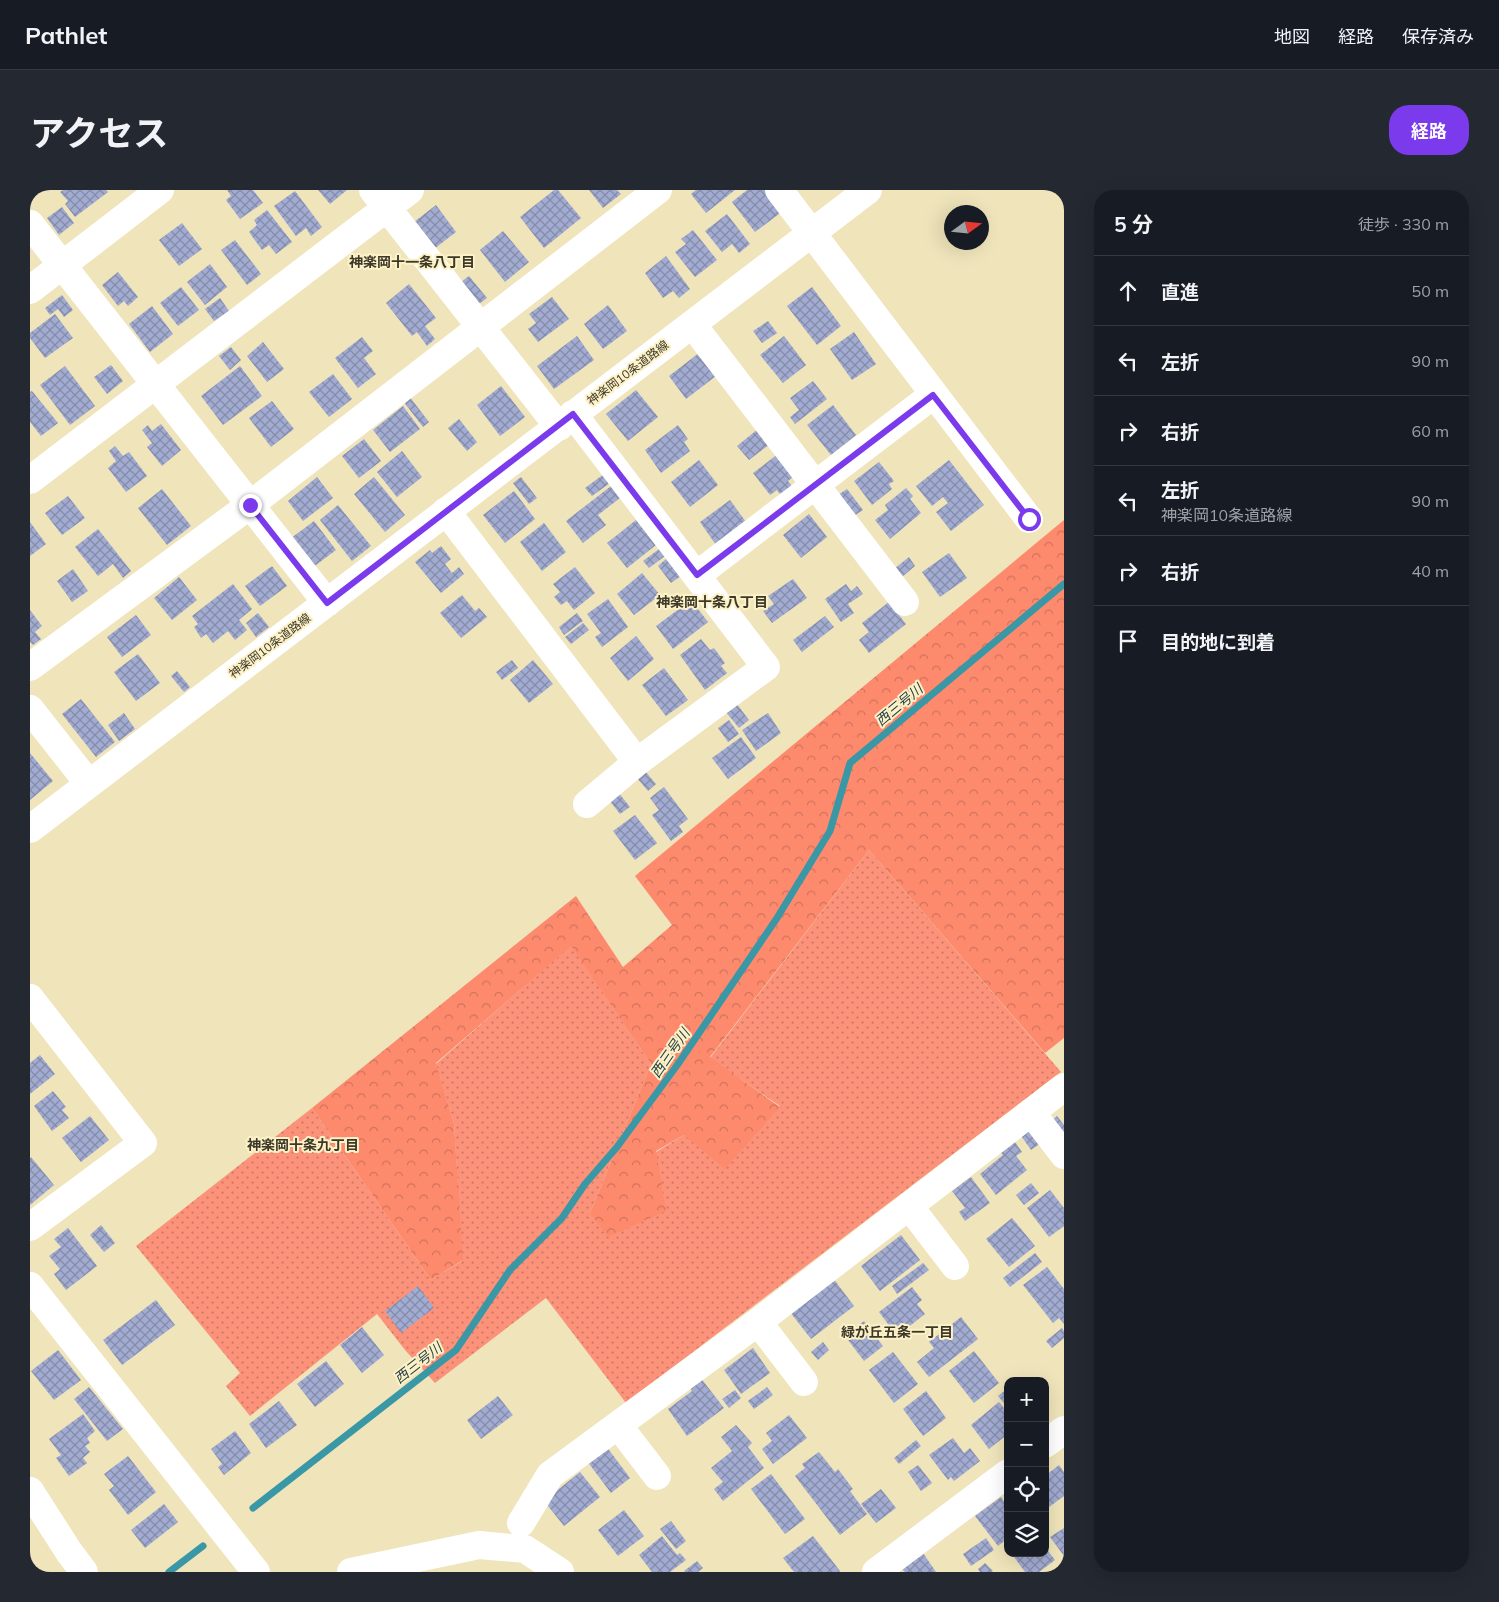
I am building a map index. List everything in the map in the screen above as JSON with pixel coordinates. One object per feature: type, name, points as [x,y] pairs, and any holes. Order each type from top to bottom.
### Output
[{"type":"street","points":[[30,290],[160,190]]},
{"type":"street","points":[[30,480],[157,385],[380,199],[410,190]]},
{"type":"street","points":[[30,666],[250,505],[658,190]]},
{"type":"street","points":[[779,190],[1029,519]]},
{"type":"street","name":"神楽岡10条道路線","points":[[30,829],[868,190]]},
{"type":"street","points":[[380,199],[481,327],[566,420],[697,575],[766,667],[638,762],[587,804]]},
{"type":"street","points":[[30,224],[327,603]]},
{"type":"street","points":[[692,324],[904,602]]},
{"type":"street","points":[[697,575],[933,395]]},
{"type":"street","points":[[446,511],[638,762]]},
{"type":"street","points":[[30,709],[90,784]]},
{"type":"street","points":[[30,998],[143,1143],[30,1227]]},
{"type":"street","points":[[521,1523],[550,1475],[758,1322],[1064,1086]]},
{"type":"street","points":[[1031,1112],[1064,1155]]},
{"type":"street","points":[[909,1206],[955,1266]]},
{"type":"street","points":[[30,1286],[256,1572]]},
{"type":"street","points":[[758,1322],[804,1382]]},
{"type":"street","points":[[618,1425],[657,1476]]},
{"type":"street","points":[[1049,1441],[1064,1430]]},
{"type":"street","points":[[876,1572],[1004,1476]]},
{"type":"street","points":[[30,1491],[84,1572]]},
{"type":"street","points":[[350,1572],[479,1545],[525,1549],[560,1572]]},
{"type":"shaded area","points":[[869,850],[1061,1072],[626,1403],[546,1298],[435,1383],[405,1350],[377,1314],[250,1416],[226,1386],[240,1373],[136,1246],[312,1108],[431,1280],[462,1261],[454,1123],[436,1064],[571,945],[651,1064],[590,1213],[656,1152],[684,1135],[780,1106],[710,1058]]},
{"type":"green space","points":[[1064,520],[1064,1038],[1045,1053],[869,850],[710,1057],[780,1107],[725,1169],[684,1135],[656,1151],[666,1211],[608,1237],[590,1213],[651,1064],[571,946],[436,1063],[454,1123],[463,1260],[431,1280],[312,1108],[576,896],[623,967],[672,925],[635,876]]},
{"type":"building","points":[[63,190],[106,190],[108,192],[75,217],[65,204],[68,201],[60,192]]},
{"type":"building","points":[[227,190],[253,190],[263,203],[240,219],[226,200],[231,196]]},
{"type":"building","points":[[318,190],[347,190],[330,204]]},
{"type":"building","points":[[554,190],[558,190],[581,218],[544,248],[520,217]]},
{"type":"building","points":[[589,190],[617,190],[621,194],[603,208]]},
{"type":"building","points":[[696,190],[735,190],[706,213],[691,194]]},
{"type":"building","points":[[747,190],[767,190],[783,211],[755,232],[732,202]]},
{"type":"building","points":[[295,191],[322,227],[311,236],[306,228],[296,236],[274,206]]},
{"type":"building","points":[[436,205],[456,232],[434,249],[414,222]]},
{"type":"building","points":[[62,207],[74,223],[59,235],[47,218]]},
{"type":"building","points":[[267,210],[292,242],[276,254],[269,245],[262,250],[249,232],[257,225],[254,220]]},
{"type":"building","points":[[727,214],[750,244],[739,253],[732,244],[722,252],[705,231]]},
{"type":"building","points":[[182,223],[202,249],[179,266],[159,240]]},
{"type":"building","points":[[693,230],[717,260],[695,277],[675,252],[686,244],[681,239]]},
{"type":"building","points":[[503,231],[529,262],[505,282],[480,250]]},
{"type":"building","points":[[235,240],[261,274],[247,285],[221,250]]},
{"type":"building","points":[[666,256],[690,289],[679,298],[673,291],[663,298],[645,273]]},
{"type":"building","points":[[210,264],[227,287],[205,305],[187,282]]},
{"type":"building","points":[[118,272],[138,297],[128,306],[124,301],[118,306],[102,285]]},
{"type":"building","points":[[469,276],[487,298],[475,307],[457,285]]},
{"type":"building","points":[[409,284],[436,318],[425,326],[435,339],[427,346],[417,332],[412,336],[386,303]]},
{"type":"building","points":[[181,287],[199,310],[178,326],[160,303]]},
{"type":"building","points":[[812,287],[841,326],[817,345],[787,306]]},
{"type":"building","points":[[62,295],[73,310],[64,317],[58,309],[50,315],[45,308]]},
{"type":"building","points":[[552,297],[569,319],[538,342],[528,329],[536,323],[529,314]]},
{"type":"building","points":[[220,298],[229,311],[214,321],[205,309]]},
{"type":"building","points":[[608,305],[627,331],[603,349],[584,324]]},
{"type":"building","points":[[152,306],[173,334],[150,352],[129,324]]},
{"type":"building","points":[[55,314],[73,338],[45,358],[30,338],[30,333]]},
{"type":"building","points":[[768,321],[777,333],[762,343],[753,331]]},
{"type":"building","points":[[854,332],[876,364],[852,380],[830,349]]},
{"type":"building","points":[[577,336],[594,360],[554,389],[537,366]]},
{"type":"building","points":[[784,336],[806,365],[783,383],[760,355]]},
{"type":"building","points":[[362,337],[373,351],[364,358],[376,374],[358,388],[335,358]]},
{"type":"building","points":[[263,342],[284,369],[267,382],[247,356]]},
{"type":"building","points":[[231,347],[241,360],[230,370],[219,356]]},
{"type":"building","points":[[699,353],[716,376],[686,399],[669,376]]},
{"type":"building","points":[[111,365],[123,381],[107,394],[94,377]]},
{"type":"building","points":[[65,366],[95,406],[70,425],[40,385]]},
{"type":"building","points":[[240,366],[262,396],[223,425],[201,396]]},
{"type":"building","points":[[333,374],[352,399],[329,417],[309,392]]},
{"type":"building","points":[[813,381],[827,399],[795,424],[790,417],[799,410],[790,398]]},
{"type":"building","points":[[501,386],[525,417],[500,436],[477,405]]},
{"type":"building","points":[[636,390],[658,417],[628,441],[606,414]]},
{"type":"building","points":[[32,391],[58,423],[41,436],[30,422],[30,392]]},
{"type":"building","points":[[409,396],[429,422],[423,427],[403,401]]},
{"type":"building","points":[[272,401],[294,429],[271,447],[249,418]]},
{"type":"building","points":[[833,405],[856,435],[831,455],[807,425]]},
{"type":"building","points":[[403,406],[420,429],[390,452],[373,430]]},
{"type":"building","points":[[459,419],[477,442],[467,451],[448,428]]},
{"type":"building","points":[[161,424],[181,450],[162,466],[147,447],[152,443],[142,430],[148,425],[152,431]]},
{"type":"building","points":[[678,425],[688,439],[684,442],[690,451],[661,473],[645,450]]},
{"type":"building","points":[[758,429],[770,444],[749,460],[737,446]]},
{"type":"building","points":[[364,439],[381,461],[359,478],[342,456]]},
{"type":"building","points":[[115,446],[123,456],[129,452],[147,476],[126,492],[108,468],[116,461],[109,451]]},
{"type":"building","points":[[402,451],[422,477],[397,497],[377,472]]},
{"type":"building","points":[[778,454],[794,476],[788,481],[792,486],[780,494],[777,490],[770,495],[753,473]]},
{"type":"building","points":[[699,460],[718,485],[690,507],[671,482]]},
{"type":"building","points":[[949,460],[984,505],[951,531],[936,512],[948,503],[943,497],[932,506],[916,486]]},
{"type":"building","points":[[879,462],[894,481],[889,484],[892,489],[872,505],[854,481]]},
{"type":"building","points":[[604,474],[610,483],[592,496],[585,488]]},
{"type":"building","points":[[317,477],[333,498],[303,521],[288,501]]},
{"type":"building","points":[[374,477],[405,515],[385,532],[354,494]]},
{"type":"building","points":[[521,477],[537,498],[529,504],[513,483]]},
{"type":"building","points":[[611,486],[620,498],[598,515],[606,525],[583,543],[566,521]]},
{"type":"building","points":[[906,488],[913,496],[910,499],[921,513],[890,539],[875,520],[888,510],[885,505]]},
{"type":"building","points":[[162,489],[191,526],[167,545],[138,508]]},
{"type":"building","points":[[847,489],[863,510],[854,516],[838,495]]},
{"type":"building","points":[[514,491],[535,519],[505,543],[483,515]]},
{"type":"building","points":[[68,496],[85,518],[62,535],[45,513]]},
{"type":"building","points":[[730,500],[746,522],[716,545],[700,522]]},
{"type":"building","points":[[338,505],[371,546],[352,561],[320,520]]},
{"type":"building","points":[[809,514],[827,537],[801,558],[783,535]]},
{"type":"building","points":[[636,520],[656,545],[627,568],[607,543]]},
{"type":"building","points":[[314,521],[336,550],[312,568],[290,539]]},
{"type":"building","points":[[30,522],[46,544],[30,556]]},
{"type":"building","points":[[544,523],[566,552],[542,571],[520,542]]},
{"type":"building","points":[[98,529],[131,571],[123,578],[113,564],[98,576],[75,547]]},
{"type":"building","points":[[441,546],[451,559],[445,564],[452,573],[459,567],[464,574],[441,593],[415,562],[430,550],[432,553]]},
{"type":"building","points":[[659,549],[665,556],[649,568],[643,561]]},
{"type":"building","points":[[949,553],[967,578],[940,597],[922,572]]},
{"type":"building","points":[[909,557],[915,566],[902,577],[894,569]]},
{"type":"building","points":[[667,558],[681,576],[671,583],[658,566]]},
{"type":"building","points":[[272,566],[287,586],[260,606],[245,586]]},
{"type":"building","points":[[575,567],[595,593],[574,610],[567,601],[561,605],[554,597],[560,592],[553,584]]},
{"type":"building","points":[[73,569],[88,591],[72,602],[57,581]]},
{"type":"building","points":[[642,573],[660,595],[634,615],[617,594]]},
{"type":"building","points":[[179,577],[197,600],[172,620],[154,598]]},
{"type":"building","points":[[793,579],[807,598],[772,623],[763,611],[774,604],[768,596]]},
{"type":"building","points":[[233,584],[252,609],[239,620],[247,630],[235,640],[228,631],[213,643],[206,634],[201,638],[194,627],[198,624],[192,616]]},
{"type":"building","points":[[846,584],[851,591],[857,586],[863,594],[848,604],[854,613],[841,622],[825,599]]},
{"type":"building","points":[[462,595],[475,611],[479,608],[487,617],[461,638],[440,613]]},
{"type":"building","points":[[608,599],[628,627],[602,647],[595,637],[601,633],[587,614]]},
{"type":"building","points":[[691,600],[708,622],[673,649],[656,626]]},
{"type":"building","points":[[889,602],[906,624],[869,653],[859,640],[869,632],[862,623]]},
{"type":"building","points":[[30,610],[42,626],[35,632],[41,639],[33,645],[30,642]]},
{"type":"building","points":[[258,613],[269,627],[256,637],[246,623]]},
{"type":"building","points":[[577,613],[583,621],[564,635],[559,627]]},
{"type":"building","points":[[136,615],[151,635],[122,657],[107,637]]},
{"type":"building","points":[[825,616],[834,627],[802,652],[793,640]]},
{"type":"building","points":[[583,623],[589,630],[571,644],[565,637]]},
{"type":"building","points":[[636,636],[654,659],[628,681],[610,658]]},
{"type":"building","points":[[701,639],[710,650],[714,648],[725,663],[721,666],[727,673],[705,690],[680,655]]},
{"type":"building","points":[[138,654],[160,683],[136,701],[114,672]]},
{"type":"building","points":[[512,660],[518,668],[502,680],[496,672]]},
{"type":"building","points":[[533,660],[553,684],[529,703],[510,680]]},
{"type":"building","points":[[664,668],[688,700],[666,716],[642,685]]},
{"type":"building","points":[[177,671],[190,687],[184,692],[171,676]]},
{"type":"building","points":[[81,699],[115,742],[96,757],[62,714]]},
{"type":"building","points":[[736,703],[749,720],[739,728],[725,711]]},
{"type":"building","points":[[124,713],[135,729],[119,741],[108,725]]},
{"type":"building","points":[[768,713],[781,733],[756,751],[742,730]]},
{"type":"building","points":[[729,720],[739,734],[728,742],[718,728]]},
{"type":"building","points":[[741,737],[756,758],[728,779],[712,758]]},
{"type":"building","points":[[30,753],[53,781],[30,800]]},
{"type":"building","points":[[645,771],[656,784],[648,791],[637,778]]},
{"type":"building","points":[[664,787],[688,819],[679,826],[683,832],[671,841],[652,815],[659,810],[650,798]]},
{"type":"building","points":[[618,792],[630,807],[620,814],[609,800]]},
{"type":"building","points":[[635,815],[657,843],[635,860],[613,831]]},
{"type":"building","points":[[40,1055],[55,1074],[30,1094],[30,1063]]},
{"type":"building","points":[[53,1091],[66,1107],[62,1110],[69,1118],[52,1131],[34,1106]]},
{"type":"building","points":[[90,1116],[109,1140],[81,1162],[62,1138]]},
{"type":"building","points":[[1057,1116],[1064,1125],[1064,1136],[1048,1123]]},
{"type":"building","points":[[1027,1123],[1041,1143],[1031,1150],[1017,1130]]},
{"type":"building","points":[[1015,1142],[1022,1152],[1016,1156],[1027,1170],[996,1195],[980,1174]]},
{"type":"building","points":[[31,1157],[54,1185],[30,1205],[30,1159]]},
{"type":"building","points":[[971,1177],[990,1203],[965,1221],[959,1212],[965,1208],[952,1191]]},
{"type":"building","points":[[1031,1183],[1039,1193],[1024,1205],[1016,1195]]},
{"type":"building","points":[[1050,1190],[1064,1208],[1064,1226],[1049,1237],[1027,1208]]},
{"type":"building","points":[[1012,1218],[1035,1246],[1009,1267],[986,1239]]},
{"type":"building","points":[[101,1225],[115,1243],[104,1252],[90,1235]]},
{"type":"building","points":[[68,1228],[97,1266],[66,1290],[54,1274],[60,1269],[49,1256],[61,1247],[54,1239]]},
{"type":"building","points":[[901,1235],[920,1260],[880,1291],[861,1266]]},
{"type":"building","points":[[1035,1253],[1042,1262],[1010,1287],[1003,1278]]},
{"type":"building","points":[[923,1263],[929,1270],[897,1294],[892,1286]]},
{"type":"building","points":[[1047,1267],[1064,1289],[1064,1324],[1059,1318],[1053,1323],[1023,1285]]},
{"type":"building","points":[[833,1278],[854,1306],[811,1339],[790,1312]]},
{"type":"building","points":[[418,1286],[434,1308],[401,1333],[385,1311]]},
{"type":"building","points":[[912,1287],[922,1300],[917,1304],[925,1314],[897,1336],[879,1312]]},
{"type":"building","points":[[156,1300],[175,1325],[122,1365],[103,1340]]},
{"type":"building","points":[[961,1317],[978,1339],[929,1377],[917,1362],[934,1348],[929,1342]]},
{"type":"building","points":[[864,1321],[883,1346],[864,1361],[845,1336]]},
{"type":"building","points":[[362,1327],[384,1355],[362,1373],[340,1345]]},
{"type":"building","points":[[1062,1328],[1064,1338],[1052,1348],[1046,1341]]},
{"type":"building","points":[[823,1342],[829,1350],[818,1360],[811,1352]]},
{"type":"building","points":[[753,1348],[770,1373],[741,1394],[724,1370]]},
{"type":"building","points":[[58,1350],[81,1380],[54,1400],[31,1371]]},
{"type":"building","points":[[974,1351],[999,1383],[974,1403],[949,1371]]},
{"type":"building","points":[[893,1352],[918,1384],[894,1403],[869,1370]]},
{"type":"building","points":[[326,1361],[344,1384],[315,1407],[297,1384]]},
{"type":"building","points":[[700,1377],[724,1408],[687,1436],[668,1409],[692,1391],[688,1385]]},
{"type":"building","points":[[89,1387],[123,1429],[107,1441],[74,1399]]},
{"type":"building","points":[[767,1387],[773,1395],[754,1409],[748,1401]]},
{"type":"building","points":[[735,1390],[741,1398],[729,1408],[722,1399]]},
{"type":"building","points":[[926,1391],[946,1418],[923,1436],[903,1409]]},
{"type":"building","points":[[1004,1391],[1004,1403],[998,1396]]},
{"type":"building","points":[[498,1396],[513,1415],[481,1439],[467,1420]]},
{"type":"building","points":[[279,1401],[297,1425],[266,1448],[249,1424]]},
{"type":"building","points":[[999,1402],[1004,1408],[1004,1437],[989,1449],[971,1425]]},
{"type":"building","points":[[83,1414],[95,1431],[87,1438],[90,1443],[85,1446],[90,1452],[83,1458],[87,1463],[69,1476],[56,1458],[61,1455],[49,1439]]},
{"type":"building","points":[[789,1415],[807,1438],[773,1464],[762,1449],[772,1441],[766,1433]]},
{"type":"building","points":[[736,1425],[752,1443],[748,1447],[764,1468],[723,1501],[714,1489],[723,1482],[711,1468],[732,1451],[721,1437]]},
{"type":"building","points":[[235,1431],[251,1453],[224,1475],[218,1467],[222,1464],[211,1449]]},
{"type":"building","points":[[953,1438],[964,1453],[970,1448],[980,1461],[954,1481],[951,1477],[948,1480],[929,1455]]},
{"type":"building","points":[[916,1440],[921,1446],[899,1464],[894,1458]]},
{"type":"building","points":[[606,1446],[630,1478],[611,1493],[587,1461]]},
{"type":"building","points":[[819,1452],[835,1472],[838,1469],[853,1489],[850,1491],[867,1514],[840,1535],[795,1476],[805,1468],[802,1464]]},
{"type":"building","points":[[128,1456],[156,1492],[128,1515],[109,1490],[114,1486],[104,1474]]},
{"type":"building","points":[[918,1465],[932,1483],[921,1491],[908,1472]]},
{"type":"building","points":[[1059,1465],[1064,1472],[1064,1496],[1049,1507],[1049,1473]]},
{"type":"building","points":[[580,1472],[600,1497],[564,1526],[544,1501]]},
{"type":"building","points":[[771,1474],[805,1519],[785,1534],[751,1489]]},
{"type":"building","points":[[881,1489],[896,1508],[876,1523],[861,1504]]},
{"type":"building","points":[[1001,1497],[1004,1501],[1004,1541],[998,1546],[975,1516]]},
{"type":"building","points":[[164,1504],[178,1522],[145,1548],[131,1530]]},
{"type":"building","points":[[624,1510],[644,1536],[618,1556],[598,1530]]},
{"type":"building","points":[[671,1521],[686,1541],[676,1549],[660,1529]]},
{"type":"building","points":[[1064,1528],[1064,1556],[1050,1537]]},
{"type":"building","points":[[662,1536],[677,1555],[680,1553],[686,1560],[670,1572],[652,1572],[639,1555]]},
{"type":"building","points":[[813,1536],[839,1572],[794,1572],[783,1558]]},
{"type":"building","points":[[986,1538],[994,1550],[971,1566],[963,1554]]},
{"type":"building","points":[[1049,1552],[1055,1560],[1039,1572],[1025,1572],[1014,1557],[1049,1557]]},
{"type":"building","points":[[923,1553],[936,1572],[905,1572],[902,1569]]},
{"type":"building","points":[[697,1561],[703,1568],[698,1572],[684,1571]]},
{"type":"building","points":[[985,1563],[993,1571],[980,1572],[978,1569]]},
{"type":"waterway","name":"西三号川","points":[[253,1508],[456,1350],[510,1270],[562,1218],[585,1184],[617,1147],[678,1064],[777,918],[830,831],[850,763],[1064,584]]},
{"type":"waterway","name":"西三号川","points":[[169,1572],[203,1546]]},
{"type":"district","name":"神楽岡十一条八丁目","points":[[412,262]]},
{"type":"district","name":"神楽岡十条八丁目","points":[[712,602]]},
{"type":"district","name":"神楽岡十条九丁目","points":[[303,1145]]},
{"type":"district","name":"緑が丘五条一丁目","points":[[897,1332]]},
{"type":"route","points":[[250,505],[327,603],[559,427],[573,414],[697,575],[933,395],[1029,519]]}]
